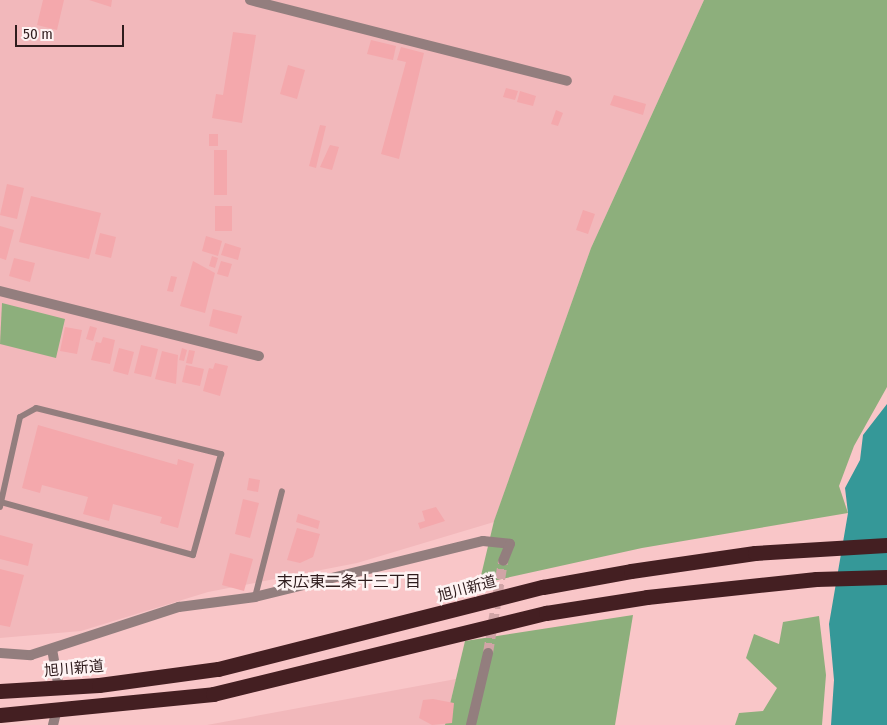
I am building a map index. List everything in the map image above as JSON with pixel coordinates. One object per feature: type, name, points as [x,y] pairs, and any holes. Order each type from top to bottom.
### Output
[{"type":"highway","name":"旭川新道","points":[[0,691],[59,688],[153,679],[291,654],[567,583],[755,553],[887,545]]},
{"type":"highway","points":[[0,715],[55,719],[204,695],[282,680],[563,610],[726,587],[887,577]]},
{"type":"street","points":[[250,0],[567,81]]},
{"type":"street","points":[[0,291],[259,356]]},
{"type":"street","points":[[0,653],[31,655],[179,607],[255,597],[483,541],[510,544],[503,561]]},
{"type":"street","points":[[52,649],[59,688]]},
{"type":"street","points":[[471,725],[488,653]]},
{"type":"lane","points":[[36,408],[221,454],[193,555],[0,505],[20,417],[36,408]]},
{"type":"lane","points":[[255,597],[282,491]]},
{"type":"shaded area","points":[[0,0],[704,0],[591,248],[494,522],[357,563],[208,592],[81,631],[0,638]]},
{"type":"shaded area","points":[[456,679],[445,725],[207,725]]},
{"type":"green space","points":[[704,0],[887,0],[887,387],[854,446],[839,486],[848,513],[642,548],[479,584],[494,521],[591,248]]},
{"type":"green space","points":[[2,303],[65,319],[56,358],[0,344]]},
{"type":"green space","points":[[633,615],[615,725],[445,725],[465,641]]},
{"type":"green space","points":[[819,616],[826,675],[822,725],[735,725],[739,713],[763,711],[777,688],[746,658],[754,634],[779,644],[783,622]]},
{"type":"water","points":[[887,404],[887,725],[831,725],[834,680],[829,624],[848,513],[845,488],[860,460],[863,435]]},
{"type":"building","points":[[43,0],[64,0],[57,30],[37,25]]},
{"type":"building","points":[[89,0],[112,0],[111,7]]},
{"type":"building","points":[[233,32],[256,35],[242,123],[212,118],[216,94],[223,95]]},
{"type":"building","points":[[371,40],[396,46],[393,60],[367,54]]},
{"type":"building","points":[[401,47],[424,53],[399,159],[381,154],[406,62],[397,60]]},
{"type":"building","points":[[288,65],[305,70],[297,99],[280,94]]},
{"type":"building","points":[[506,88],[518,91],[515,100],[503,97]]},
{"type":"building","points":[[520,91],[536,96],[533,106],[517,102]]},
{"type":"building","points":[[614,95],[646,104],[643,115],[610,105]]},
{"type":"building","points":[[556,110],[563,113],[558,126],[551,124]]},
{"type":"building","points":[[320,125],[326,126],[316,168],[309,166]]},
{"type":"building","points":[[209,134],[218,134],[218,146],[209,146]]},
{"type":"building","points":[[330,145],[339,147],[332,170],[320,167]]},
{"type":"building","points":[[214,150],[227,150],[227,195],[214,195]]},
{"type":"building","points":[[7,184],[24,188],[17,219],[0,215]]},
{"type":"building","points":[[31,196],[101,213],[89,259],[19,242]]},
{"type":"building","points":[[215,206],[232,206],[232,231],[215,231]]},
{"type":"building","points":[[583,210],[595,214],[588,234],[576,230]]},
{"type":"building","points":[[0,226],[14,230],[6,260],[0,258]]},
{"type":"building","points":[[100,233],[116,237],[111,258],[95,254]]},
{"type":"building","points":[[206,236],[222,241],[218,256],[202,251]]},
{"type":"building","points":[[225,243],[241,248],[238,260],[221,255]]},
{"type":"building","points":[[212,256],[218,258],[215,268],[209,266]]},
{"type":"building","points":[[14,258],[35,263],[30,282],[9,276]]},
{"type":"building","points":[[193,261],[215,273],[205,313],[180,306]]},
{"type":"building","points":[[221,261],[232,264],[228,277],[217,274]]},
{"type":"building","points":[[171,276],[177,277],[173,292],[167,291]]},
{"type":"building","points":[[213,309],[242,316],[237,334],[209,326]]},
{"type":"building","points":[[90,326],[97,328],[93,341],[86,339]]},
{"type":"building","points":[[65,327],[82,330],[77,354],[60,351]]},
{"type":"building","points":[[103,337],[115,340],[110,364],[91,360],[96,342],[101,343]]},
{"type":"building","points":[[141,345],[158,349],[151,377],[134,373]]},
{"type":"building","points":[[119,348],[134,352],[128,375],[113,371]]},
{"type":"building","points":[[182,348],[187,350],[184,361],[179,360]]},
{"type":"building","points":[[189,350],[195,351],[192,364],[186,363]]},
{"type":"building","points":[[162,351],[178,355],[176,384],[155,379]]},
{"type":"building","points":[[215,363],[228,366],[220,396],[203,391],[209,368],[213,369]]},
{"type":"building","points":[[186,365],[204,369],[200,386],[182,382]]},
{"type":"building","points":[[38,425],[177,465],[178,459],[194,464],[178,528],[160,523],[162,517],[113,504],[109,521],[83,514],[88,497],[42,485],[40,493],[22,488]]},
{"type":"building","points":[[249,478],[260,480],[258,492],[247,490]]},
{"type":"building","points":[[243,499],[259,503],[250,538],[235,534]]},
{"type":"building","points":[[436,507],[445,521],[420,529],[418,523],[425,521],[422,511]]},
{"type":"building","points":[[298,514],[320,521],[318,529],[296,522]]},
{"type":"building","points":[[297,528],[320,534],[313,557],[300,563],[287,560]]},
{"type":"building","points":[[0,535],[33,544],[28,566],[0,559]]},
{"type":"building","points":[[230,553],[253,559],[244,591],[222,585]]},
{"type":"building","points":[[0,569],[24,575],[10,627],[0,625]]},
{"type":"building","points":[[433,699],[454,703],[452,723],[432,725],[419,718],[423,700]]},
{"type":"tunnel","points":[[488,653],[503,561]]},
{"type":"district","name":"末広東二条十三丁目","points":[[349,582]]}]
